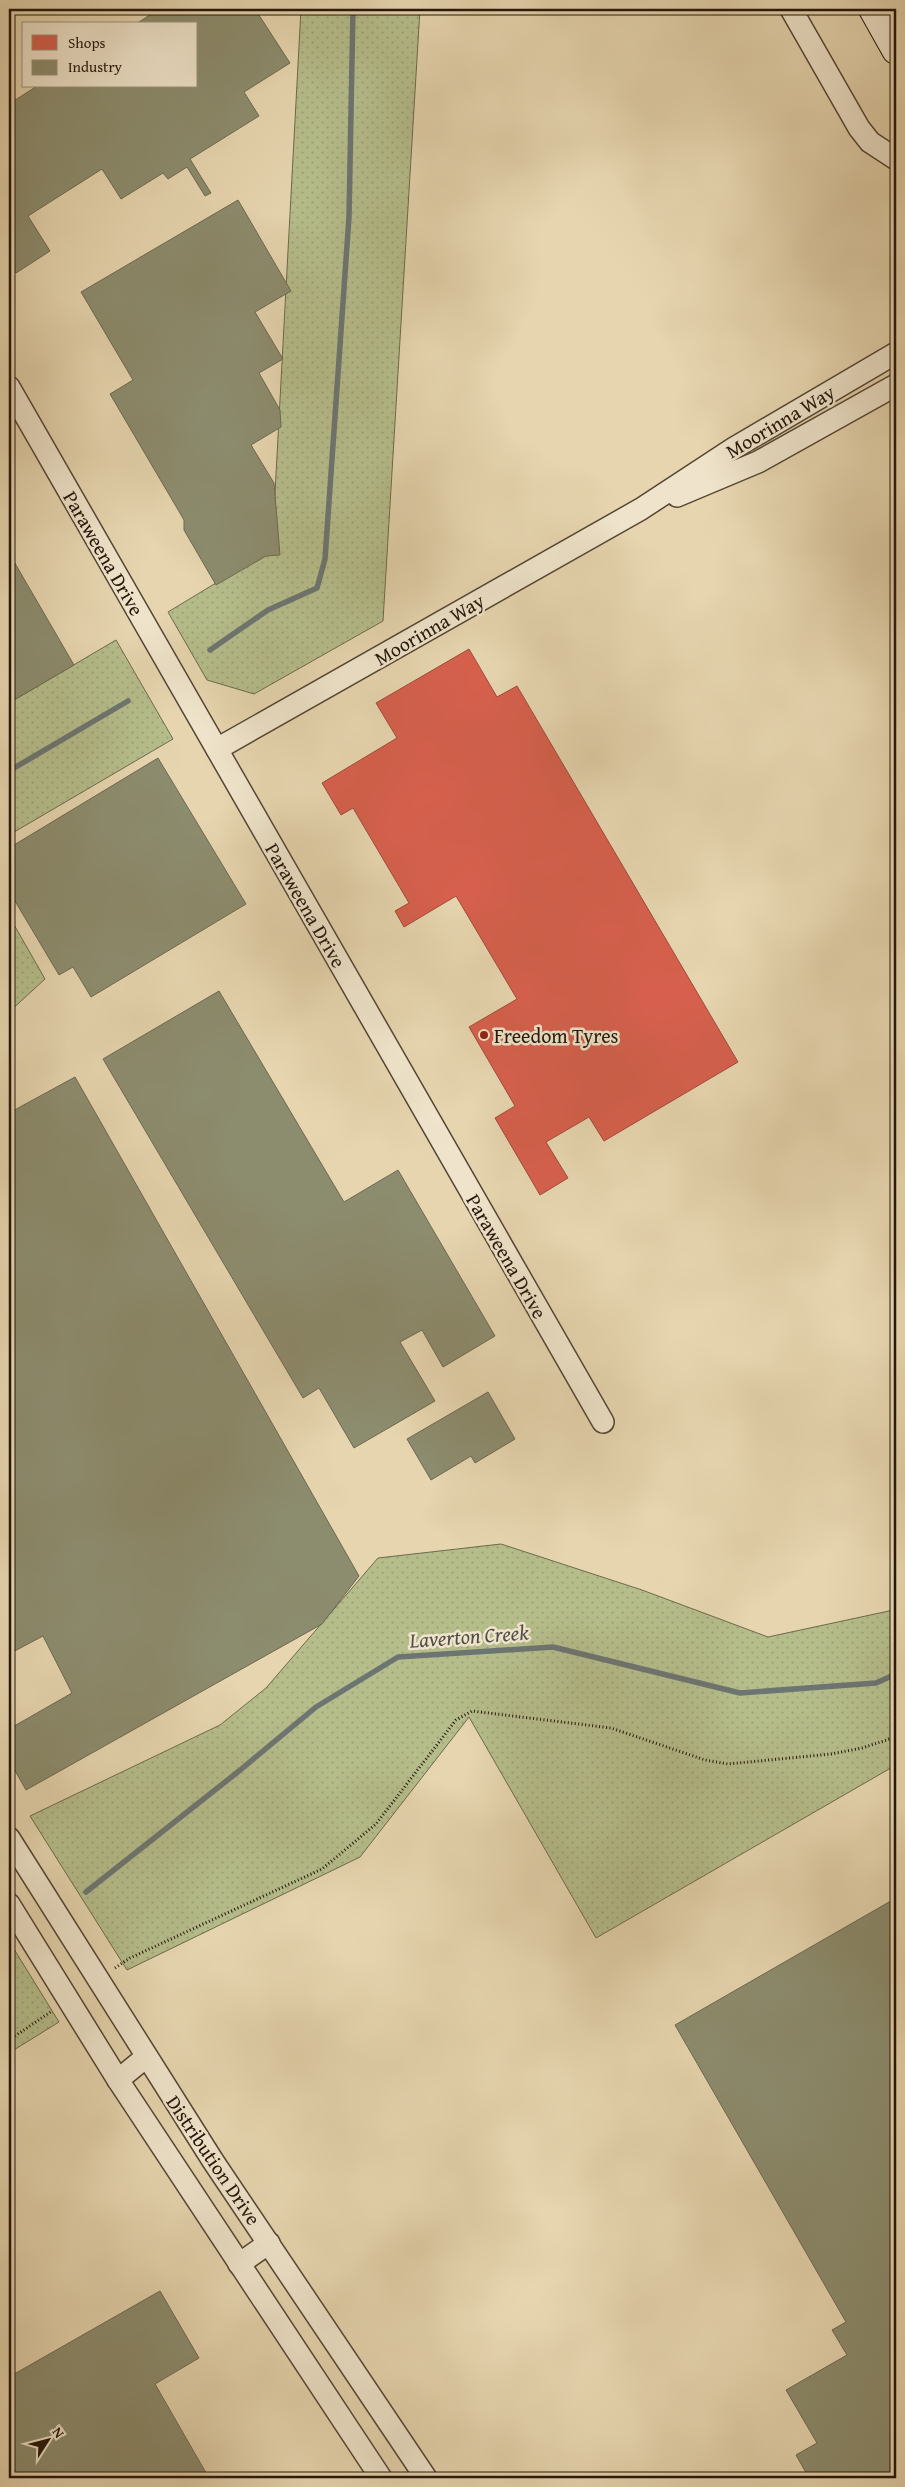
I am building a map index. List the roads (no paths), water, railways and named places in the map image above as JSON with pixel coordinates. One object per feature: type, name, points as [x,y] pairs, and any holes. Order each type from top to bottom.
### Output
[{"type":"main road","points":[[873,9],[896,50]]},
{"type":"street","points":[[790,9],[859,128],[870,142],[896,159]]},
{"type":"street","name":"Moorinna Way","points":[[217,749],[641,509],[734,448],[896,353]]},
{"type":"street","name":"Moorinna Way","points":[[641,509],[758,462],[896,385]]},
{"type":"street","name":"Paraweena Drive","points":[[9,387],[603,1422]]},
{"type":"street","name":"Distribution Drive","points":[[9,1838],[213,2161],[426,2478]]},
{"type":"street","name":"Distribution Drive","points":[[9,1904],[67,2001],[118,2080],[381,2478]]},
{"type":"street","points":[[118,2080],[146,2057]]},
{"type":"street","points":[[239,2264],[269,2243]]},
{"type":"waterway","points":[[210,650],[268,610],[317,588],[325,559],[349,217],[353,9]]},
{"type":"waterway","points":[[9,771],[128,701]]},
{"type":"waterway","name":"Laverton Creek","points":[[86,1892],[239,1771],[316,1707],[398,1657],[553,1647],[740,1693],[876,1683],[896,1674]]},
{"type":"place","name":"Freedom Tyres","points":[[484,1035]]}]
